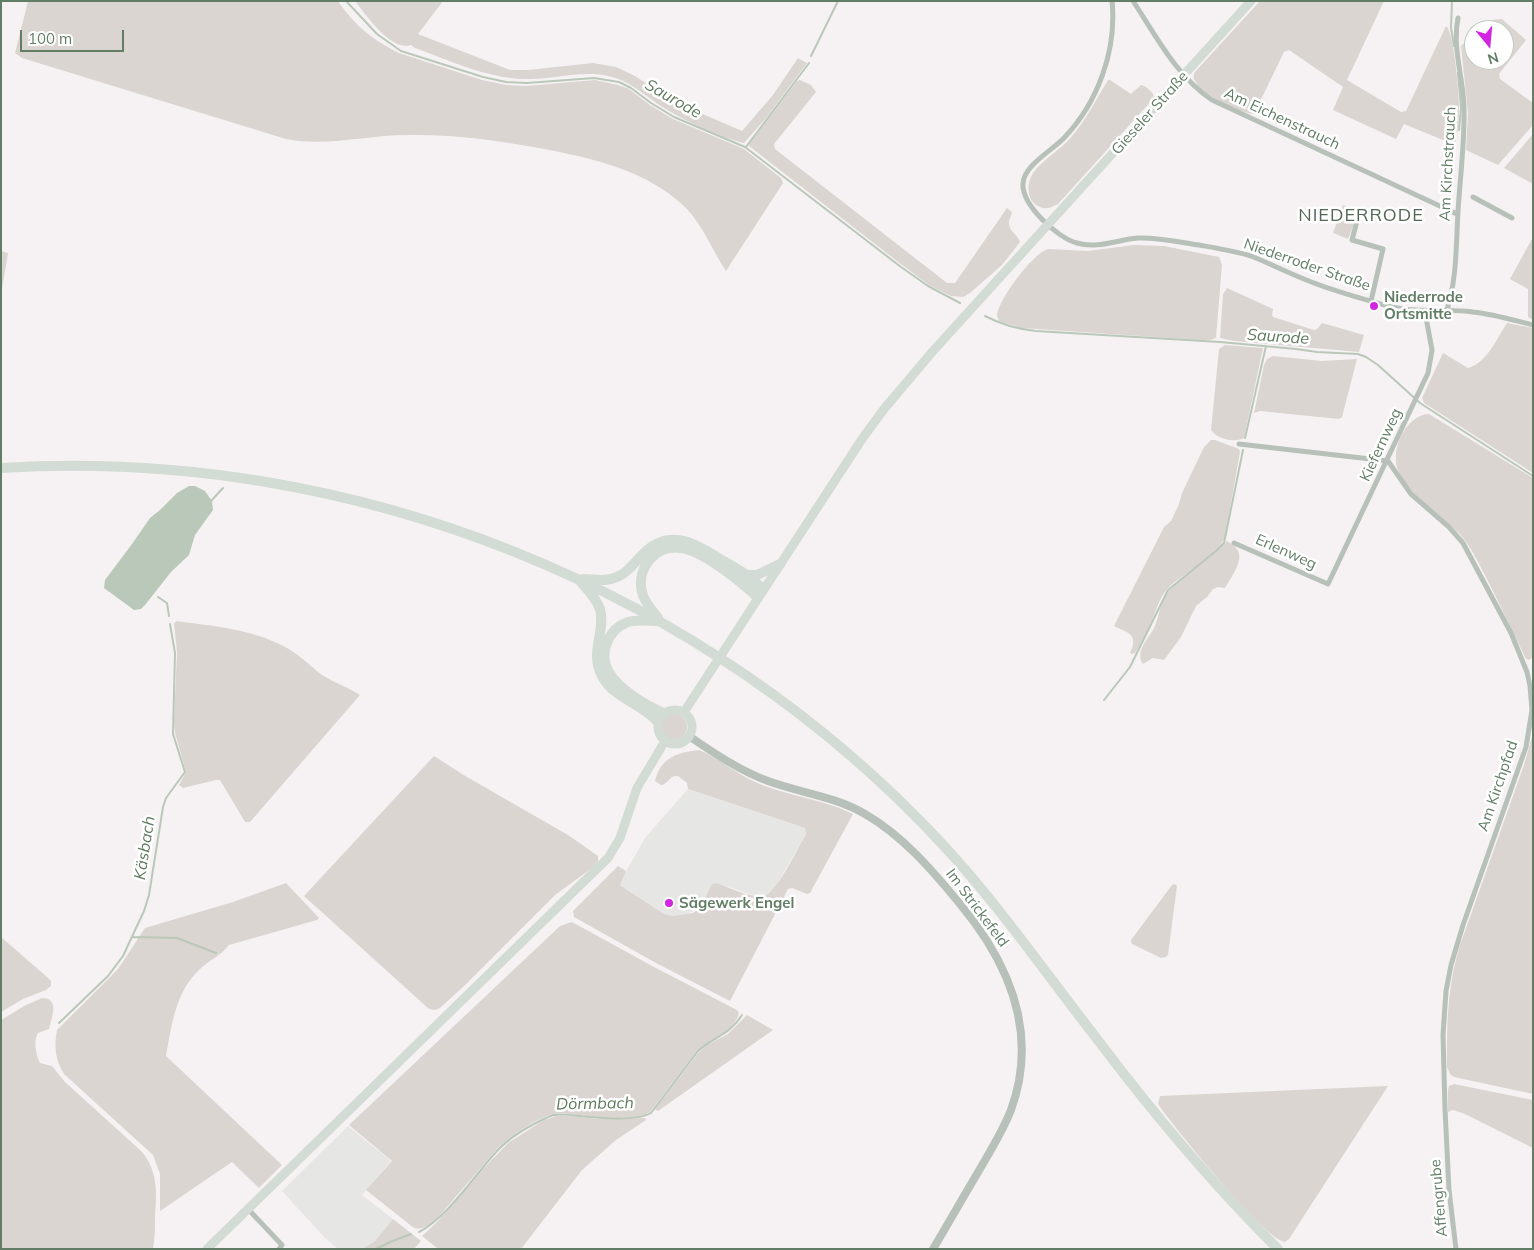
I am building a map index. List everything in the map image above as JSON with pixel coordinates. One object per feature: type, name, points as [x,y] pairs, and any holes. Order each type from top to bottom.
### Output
[{"type":"main road","name":"Gieseler Straße","points":[[684,712],[857,446],[884,409],[933,351],[1252,1]]},
{"type":"main road","points":[[1,468],[79,465],[139,467],[222,475],[306,489],[369,503],[444,525],[512,550],[578,578],[660,621],[727,662],[821,732],[872,775],[930,832],[977,883],[1003,915],[1106,1051],[1179,1143],[1232,1202],[1278,1249]]},
{"type":"main road","points":[[578,578],[606,580],[615,578],[623,574],[649,549],[657,544],[680,540],[694,544],[754,580],[761,594]]},
{"type":"main road","points":[[660,621],[643,597],[641,577],[644,567],[650,559],[657,553],[672,548],[681,548],[696,554],[761,594]]},
{"type":"main road","points":[[746,575],[757,575],[780,564]]},
{"type":"main road","points":[[578,578],[594,597],[600,609],[601,622],[596,657],[603,678],[619,695],[650,714],[661,717],[674,709],[684,712],[691,720],[692,731],[686,740],[675,744],[665,741],[658,732],[661,717]]},
{"type":"main road","points":[[660,621],[638,621],[622,625],[610,637],[605,646],[604,655],[608,672],[620,686],[661,717]]},
{"type":"main road","points":[[207,1249],[608,858],[620,838],[637,788],[665,741]]},
{"type":"street","name":"Niederroder Straße","points":[[1112,1],[1110,50],[1104,72],[1095,91],[1074,126],[1032,166],[1023,182],[1023,193],[1028,203],[1060,235],[1078,244],[1098,244],[1137,238],[1153,238],[1201,245],[1250,256],[1304,279],[1371,301],[1412,311],[1448,310],[1473,312],[1533,325]]},
{"type":"street","name":"Am Eichenstrauch","points":[[1133,1],[1184,76],[1212,100],[1458,214]]},
{"type":"street","name":"Am Kirchstrauch","points":[[1448,310],[1456,264],[1464,122],[1463,94],[1456,35],[1458,18]]},
{"type":"street","name":"Am Kirchstrauch","points":[[1473,198],[1512,218]]},
{"type":"street","points":[[1358,221],[1352,240],[1383,249],[1371,301]]},
{"type":"street","name":"Kiefernweg","points":[[1328,584],[1428,374],[1432,359],[1431,342],[1425,312]]},
{"type":"street","points":[[1239,444],[1388,461]]},
{"type":"street","name":"Am Kirchpfad","points":[[1388,461],[1411,494],[1456,534],[1469,553],[1520,654],[1527,672],[1532,698],[1531,722],[1526,747],[1463,925],[1448,977],[1443,1035],[1446,1144]]},
{"type":"street","name":"Erlenweg","points":[[1234,543],[1328,584]]},
{"type":"street","name":"Im Strickefeld","points":[[689,736],[755,776],[840,802],[882,825],[914,853],[952,894],[984,935],[1001,962],[1011,987],[1020,1025],[1021,1057],[1016,1093],[997,1139],[933,1249]]},
{"type":"street","name":"Affengrube","points":[[1446,1144],[1456,1249]]},
{"type":"street","points":[[248,1209],[282,1245],[279,1249]]},
{"type":"shaded area","points":[[28,1],[338,1],[358,25],[389,48],[482,80],[506,85],[526,86],[595,80],[629,89],[673,119],[744,149],[781,178],[783,183],[726,271],[702,230],[685,207],[653,183],[635,174],[578,156],[490,140],[424,135],[316,142],[286,139],[22,58],[15,53]]},
{"type":"shaded area","points":[[355,1],[443,1],[418,34],[510,70],[528,70],[593,63],[616,67],[635,76],[675,102],[742,131],[773,95],[798,58],[807,63],[766,118],[744,143],[713,133],[690,122],[669,111],[630,84],[616,78],[598,74],[535,79],[496,76],[469,68],[411,45],[403,46],[387,38],[372,23]]},
{"type":"shaded area","points":[[1260,1],[1384,1],[1347,80],[1401,112],[1406,111],[1446,26],[1449,30],[1454,50],[1458,89],[1459,116],[1455,145],[1404,124],[1396,139],[1333,110],[1343,87],[1289,50],[1284,52],[1254,114],[1240,111],[1204,92],[1194,80],[1194,73]]},
{"type":"shaded area","points":[[1514,30],[1526,40],[1514,55]]},
{"type":"shaded area","points":[[1463,44],[1464,70],[1502,70],[1499,74],[1500,79],[1533,103],[1533,125],[1498,165],[1466,150],[1468,113],[1461,46]]},
{"type":"shaded area","points":[[800,80],[811,85],[816,92],[774,144],[775,149],[947,283],[955,283],[1007,208],[1012,212],[1009,226],[1020,242],[1002,265],[970,293],[963,297],[951,296],[929,285],[902,265],[749,146],[797,81]]},
{"type":"shaded area","points":[[1108,80],[1131,94],[1141,85],[1151,92],[1154,98],[1058,204],[1047,208],[1036,205],[1028,190],[1031,177],[1039,166],[1067,141],[1077,129],[1087,116]]},
{"type":"shaded area","points":[[1533,134],[1533,184],[1504,168]]},
{"type":"shaded area","points":[[1343,205],[1359,211],[1348,239],[1333,233]]},
{"type":"shaded area","points":[[1533,237],[1533,320],[1528,317],[1528,289],[1510,279]]},
{"type":"shaded area","points":[[1134,245],[1164,246],[1219,257],[1222,265],[1216,338],[1200,340],[1022,328],[999,321],[997,316],[1003,299],[1017,278],[1042,252],[1048,249],[1088,251]]},
{"type":"shaded area","points":[[1,251],[8,253],[1,295]]},
{"type":"shaded area","points":[[1227,288],[1273,309],[1273,317],[1314,330],[1322,323],[1364,335],[1359,352],[1234,341],[1220,338],[1223,294]]},
{"type":"shaded area","points":[[1507,323],[1533,328],[1533,473],[1424,403],[1422,398],[1443,353],[1468,368],[1475,365],[1486,356]]},
{"type":"shaded area","points":[[1225,345],[1263,348],[1244,438],[1235,440],[1221,438],[1211,430],[1219,349]]},
{"type":"shaded area","points":[[1273,356],[1322,361],[1357,359],[1342,417],[1339,419],[1260,411],[1254,413],[1264,365],[1267,359]]},
{"type":"shaded area","points":[[1429,414],[1533,478],[1533,657],[1529,660],[1526,659],[1487,579],[1464,539],[1448,522],[1411,490],[1398,470],[1396,453],[1402,434],[1413,420]]},
{"type":"shaded area","points":[[1211,440],[1239,449],[1240,452],[1225,537],[1215,552],[1168,588],[1160,600],[1144,638],[1135,653],[1132,654],[1130,653],[1133,638],[1128,633],[1114,626],[1164,527],[1171,521],[1204,447]]},
{"type":"shaded area","points":[[189,486],[195,486],[205,491],[212,501],[213,510],[195,535],[189,555],[171,572],[141,609],[134,610],[104,588],[105,580],[150,518],[177,493]]},
{"type":"shaded area","points":[[1227,541],[1237,549],[1239,558],[1236,569],[1225,588],[1218,587],[1213,589],[1196,606],[1181,637],[1164,660],[1153,658],[1143,664],[1140,655],[1141,651],[1153,630],[1166,595],[1176,584]]},
{"type":"shaded area","points":[[176,621],[232,629],[272,641],[295,653],[322,675],[360,695],[250,822],[245,822],[220,780],[183,788],[179,785],[186,772],[174,723],[177,652],[174,624]]},
{"type":"shaded area","points":[[674,714],[683,718],[687,727],[683,736],[674,740],[665,736],[661,727],[665,718]]},
{"type":"shaded area","points":[[1533,733],[1533,1094],[1454,1077],[1450,1074],[1447,1067],[1447,1035],[1452,978],[1459,948],[1524,765]]},
{"type":"shaded area","points":[[699,750],[765,786],[828,804],[853,814],[810,893],[807,894],[792,888],[788,889],[730,1001],[656,963],[574,917],[573,911],[618,866],[626,871],[620,885],[664,914],[673,916],[693,913],[700,908],[712,884],[717,883],[754,896],[765,895],[775,886],[806,834],[805,828],[688,789],[687,783],[678,776],[661,785],[655,781],[661,767],[671,758],[684,752]]},
{"type":"shaded area","points":[[434,756],[568,835],[598,856],[598,861],[592,868],[555,895],[464,986],[440,1008],[435,1010],[429,1009],[304,896]]},
{"type":"shaded area","name":"Sägewerk Engel","points":[[688,789],[805,828],[806,834],[774,889],[764,895],[753,895],[717,883],[712,884],[700,908],[684,915],[673,916],[664,914],[619,884],[645,838]]},
{"type":"shaded area","points":[[286,883],[319,918],[229,945],[203,967],[191,979],[180,999],[173,1021],[166,1056],[282,1165],[259,1188],[232,1162],[160,1211],[160,1174],[153,1155],[64,1074],[56,1053],[57,1030],[118,969],[145,928],[233,902]]},
{"type":"shaded area","points":[[1175,884],[1177,886],[1168,955],[1161,958],[1132,944],[1131,940],[1172,885]]},
{"type":"shaded area","points":[[572,922],[737,1010],[739,1013],[736,1020],[727,1030],[697,1051],[650,1112],[619,1118],[559,1113],[543,1117],[518,1132],[498,1148],[434,1222],[422,1228],[414,1228],[366,1190],[392,1161],[349,1125],[560,926]]},
{"type":"shaded area","points":[[1,937],[47,977],[51,981],[51,986],[1,1012]]},
{"type":"shaded area","points":[[42,998],[51,1001],[53,1014],[49,1029],[38,1033],[36,1036],[37,1056],[40,1063],[52,1066],[65,1082],[140,1150],[150,1165],[156,1190],[153,1249],[1,1249],[1,1020]]},
{"type":"shaded area","points":[[747,1015],[773,1030],[658,1111],[655,1109],[699,1052],[707,1045],[728,1034]]},
{"type":"shaded area","points":[[1454,1084],[1533,1100],[1533,1148],[1465,1114],[1453,1110],[1448,1112],[1448,1090],[1449,1086]]},
{"type":"shaded area","points":[[1388,1086],[1289,1239],[1285,1242],[1274,1236],[1259,1223],[1240,1203],[1181,1135],[1158,1104],[1160,1096]]},
{"type":"shaded area","points":[[560,1115],[598,1119],[645,1118],[646,1120],[616,1140],[582,1170],[521,1249],[438,1249],[422,1236],[508,1143],[544,1120]]},
{"type":"shaded area","points":[[348,1126],[391,1161],[362,1195],[393,1219],[375,1241],[362,1249],[338,1249],[325,1238],[282,1191]]},
{"type":"shaded area","points":[[393,1219],[421,1241],[414,1249],[362,1249],[375,1241]]},
{"type":"waterway","name":"Saurode","points":[[346,1],[377,34],[401,51],[483,77],[506,82],[527,83],[594,78],[619,82],[674,117],[745,147],[901,267],[928,286],[960,303]]},
{"type":"waterway","points":[[811,56],[838,1]]},
{"type":"waterway","points":[[1452,1],[1451,28],[1454,46]]},
{"type":"waterway","points":[[746,147],[809,63]]},
{"type":"waterway","points":[[1458,73],[1461,108],[1459,130]]},
{"type":"waterway","name":"Saurode","points":[[985,316],[1010,326],[1036,331],[1220,342],[1317,352],[1358,354],[1378,365],[1420,403],[1533,476]]},
{"type":"waterway","points":[[1245,438],[1266,346]]},
{"type":"waterway","points":[[1104,700],[1130,667],[1168,590],[1224,543],[1243,450]]},
{"type":"waterway","points":[[211,501],[223,488]]},
{"type":"waterway","name":"Käsbach","points":[[158,597],[167,603],[169,616]]},
{"type":"waterway","name":"Käsbach","points":[[59,1023],[108,976],[123,956],[144,911],[149,895],[166,798],[185,772],[173,734],[175,653],[170,624]]},
{"type":"waterway","points":[[132,937],[177,938],[216,953]]},
{"type":"waterway","name":"Dörmbach","points":[[419,1232],[440,1217],[503,1145],[520,1132],[540,1121],[558,1114],[616,1119],[636,1118],[651,1113],[698,1051],[727,1032],[742,1015]]},
{"type":"waterway","name":"Dörmbach","points":[[376,1249],[411,1234]]},
{"type":"place","name":"Niederrode Ortsmitte","points":[[1374,306]]},
{"type":"place","name":"Sägewerk Engel","points":[[669,903]]},
{"type":"district","name":"NIEDERRODE","points":[[1361,216]]}]
